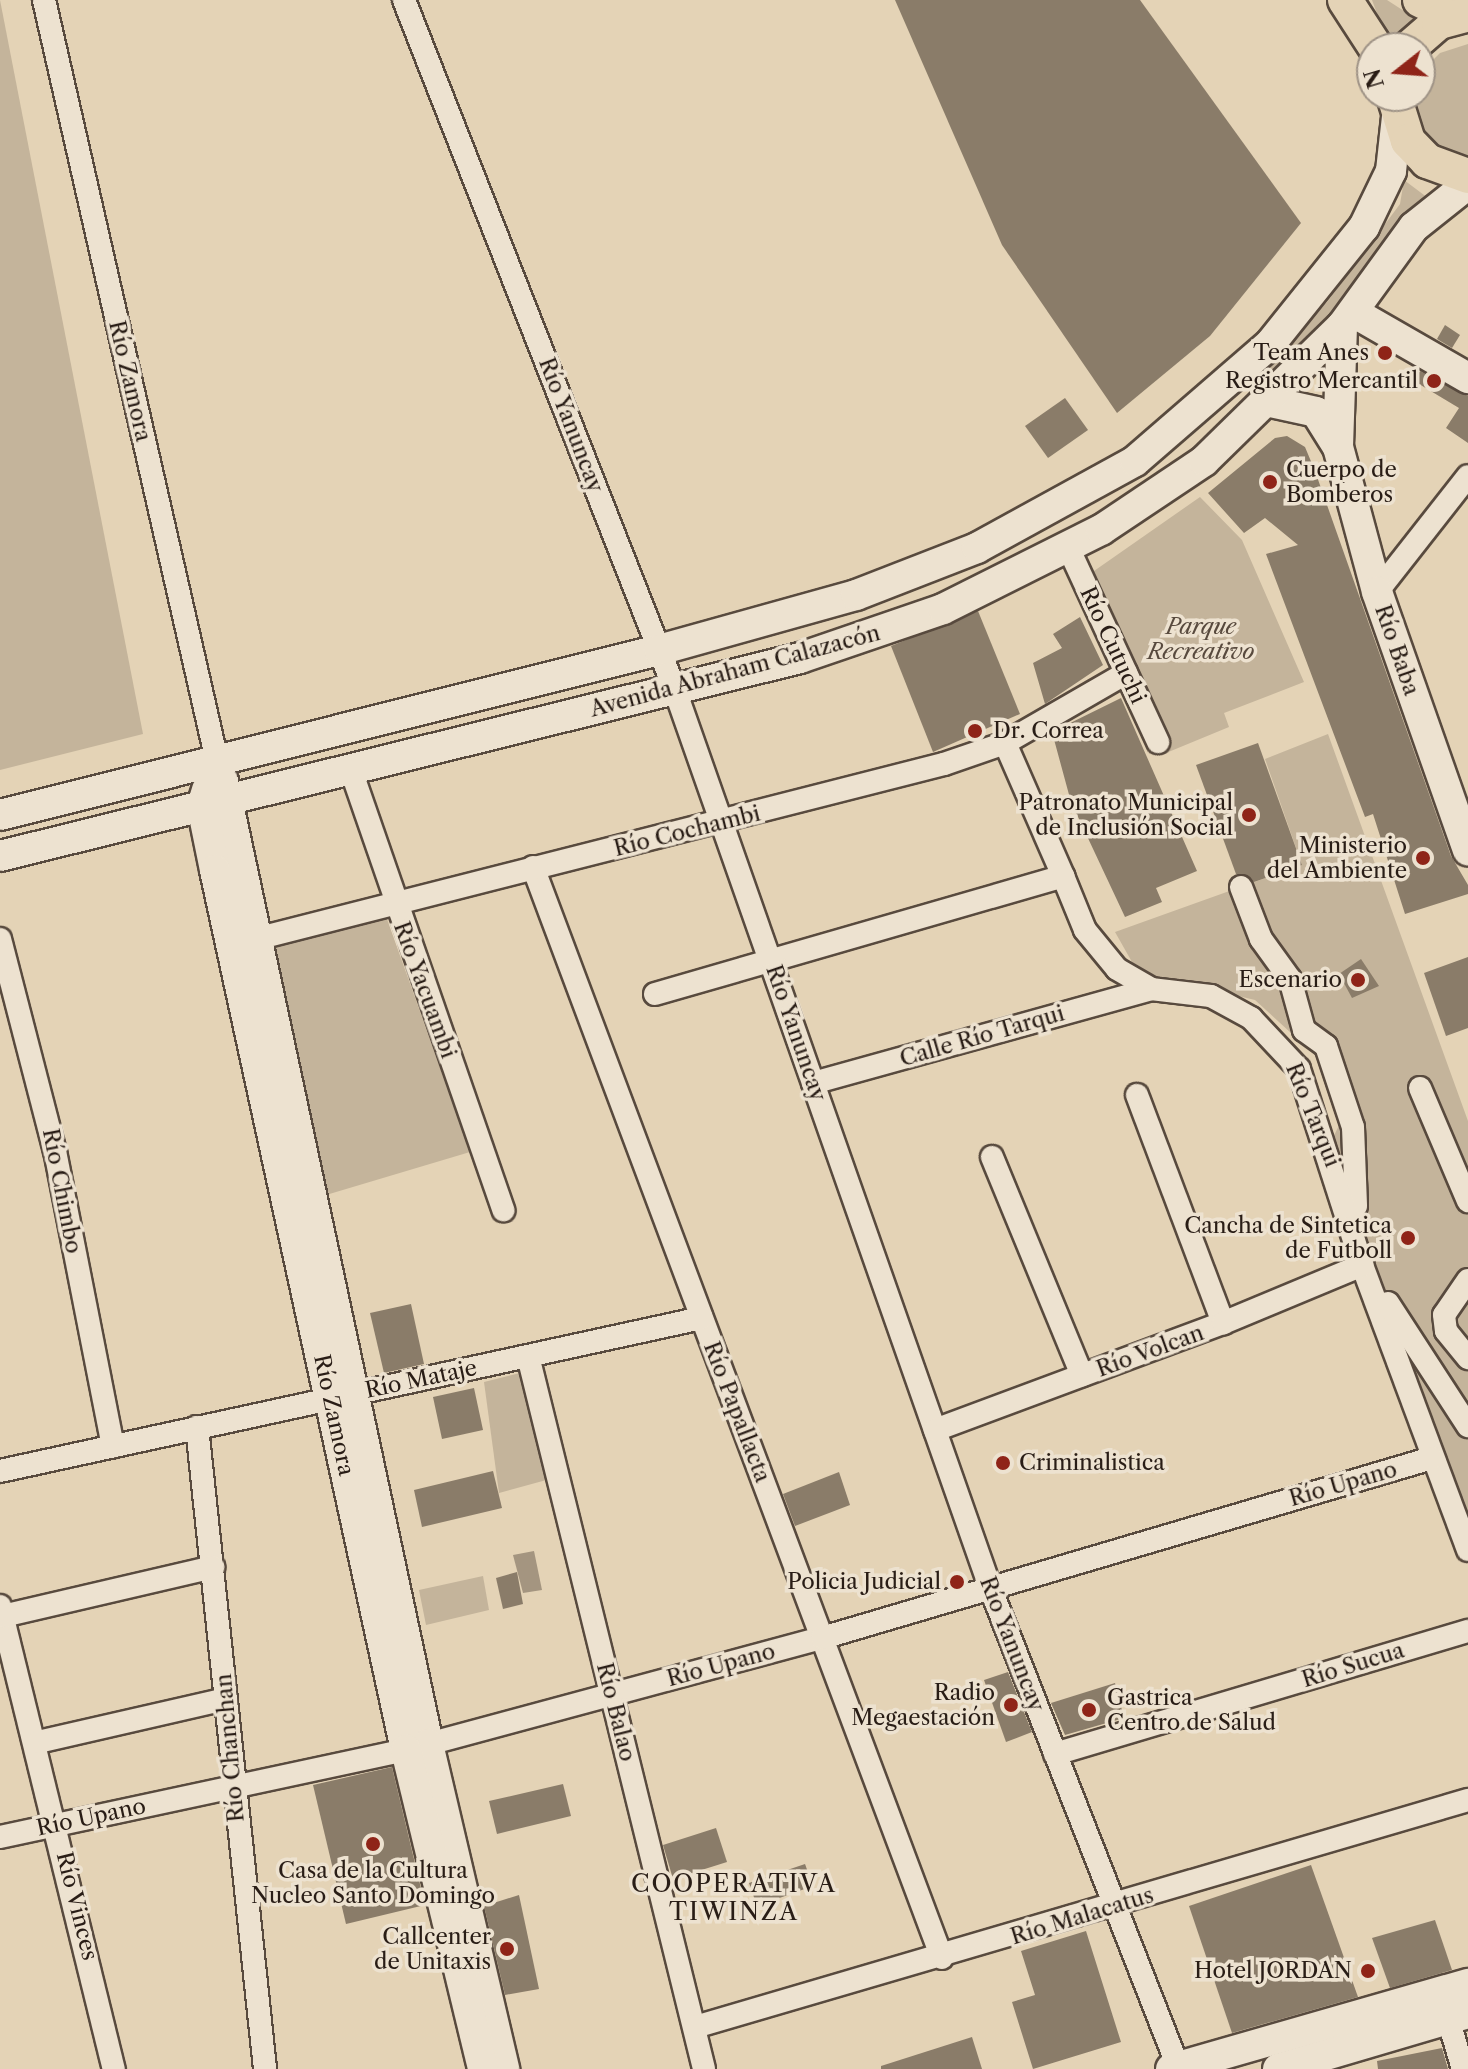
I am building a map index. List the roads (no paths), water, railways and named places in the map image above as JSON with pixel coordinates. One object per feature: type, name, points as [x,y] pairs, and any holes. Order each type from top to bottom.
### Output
[{"type":"main road","points":[[1345,0],[1366,32]]},
{"type":"main road","points":[[1420,0],[1461,15]]},
{"type":"main road","points":[[1434,32],[1461,15]]},
{"type":"main road","name":"Avenida Abraham Calazacón","points":[[0,815],[659,650],[856,595],[977,548],[1135,461],[1231,383],[1293,318],[1364,227],[1391,171],[1396,112]]},
{"type":"main road","points":[[1399,112],[1427,161],[1468,176]]},
{"type":"main road","name":"Avenida Abraham Calazacón","points":[[0,856],[675,690],[898,627],[1068,547],[1175,483],[1265,407],[1348,319],[1414,227],[1468,184]]},
{"type":"main road","points":[[1348,319],[1468,378]]},
{"type":"main road","name":"Río Baba","points":[[1338,447],[1348,319]]},
{"type":"main road","points":[[1231,383],[1265,407]]},
{"type":"main road","name":"Río Baba","points":[[1265,407],[1316,412],[1338,447],[1377,592],[1468,850]]},
{"type":"main road","name":"Río Zamora","points":[[217,761],[215,803],[483,2069]]},
{"type":"main road","name":"Río Zamora","points":[[417,1747],[504,2069]]},
{"type":"main road","points":[[1176,2068],[1456,2002]]},
{"type":"main road","points":[[1278,2069],[1456,2002]]},
{"type":"street","name":"Río Zamora","points":[[44,0],[217,761]]},
{"type":"street","name":"Río Yanuncay","points":[[404,0],[675,690],[990,1587],[1116,1906],[1176,2068]]},
{"type":"street","points":[[1377,592],[1468,476]]},
{"type":"street","name":"Río Cutuchi","points":[[1068,547],[1158,742]]},
{"type":"street","name":"Río Cochambi","points":[[244,942],[533,867],[722,823],[1005,743],[1126,673]]},
{"type":"street","name":"Río Tarqui","points":[[1005,743],[1094,945],[1117,969],[1151,989],[1211,996],[1251,1018],[1285,1049],[1299,1069],[1346,1202],[1362,1265],[1468,1550]]},
{"type":"street","name":"Río Yacuambi","points":[[351,770],[394,903],[503,1210]]},
{"type":"street","name":"Río Papallacta","points":[[533,867],[942,1958]]},
{"type":"street","points":[[655,994],[1063,876]]},
{"type":"street","points":[[1241,887],[1261,939],[1290,979],[1304,1030],[1326,1046],[1353,1127],[1353,1195],[1392,1315],[1468,1426]]},
{"type":"street","name":"Río Chimbo","points":[[0,939],[55,1151],[113,1446]]},
{"type":"street","name":"Calle Río Tarqui","points":[[813,1083],[1151,989]]},
{"type":"street","points":[[1420,1088],[1468,1201]]},
{"type":"street","points":[[1137,1095],[1223,1323]]},
{"type":"street","points":[[992,1157],[1082,1375]]},
{"type":"street","name":"Río Volcan","points":[[935,1430],[1223,1323],[1362,1265]]},
{"type":"street","points":[[1468,1280],[1444,1315],[1446,1331],[1468,1358]]},
{"type":"street","name":"Río Mataje","points":[[0,1471],[702,1318]]},
{"type":"street","name":"Río Balao","points":[[528,1356],[704,2069]]},
{"type":"street","name":"Río Chanchan","points":[[197,1427],[232,1787],[265,2069]]},
{"type":"street","name":"Río Upano","points":[[0,1837],[417,1747],[822,1638],[1432,1458]]},
{"type":"street","points":[[1,1611],[213,1567]]},
{"type":"street","name":"Río Vinces","points":[[1,1611],[38,1742],[114,2069]]},
{"type":"street","name":"Río Sucua","points":[[1055,1754],[1468,1631]]},
{"type":"street","points":[[38,1742],[225,1699]]},
{"type":"street","name":"Río Malacatus","points":[[695,2027],[942,1958],[1468,1800]]},
{"type":"street","points":[[1456,2002],[1463,2069]]},
{"type":"place","name":"Team Anes","points":[[1385,353]]},
{"type":"place","name":"Registro Mercantil","points":[[1434,381]]},
{"type":"place","name":"Cuerpo de Bomberos","points":[[1270,482]]},
{"type":"place","name":"Dr. Correa","points":[[975,731]]},
{"type":"place","name":"Patronato Municipal de Inclusión Social","points":[[1249,815]]},
{"type":"place","name":"Ministerio del Ambiente","points":[[1423,858]]},
{"type":"place","name":"Escenario","points":[[1358,980]]},
{"type":"place","name":"Cancha de Sintetica de Futboll","points":[[1408,1238]]},
{"type":"place","name":"Criminalistica","points":[[1003,1463]]},
{"type":"place","name":"Policia Judicial","points":[[957,1582]]},
{"type":"place","name":"Radio Megaestación","points":[[1011,1705]]},
{"type":"place","name":"Gastrica Centro de Salud","points":[[1089,1710]]},
{"type":"place","name":"Casa de la Cultura Nucleo Santo Domingo","points":[[373,1844]]},
{"type":"place","name":"Callcenter de Unitaxis","points":[[507,1949]]},
{"type":"place","name":"Hotel JORDAN","points":[[1368,1971]]},
{"type":"district","name":"COOPERATIVA TIWINZA","points":[[734,1898]]},
{"type":"park label","name":"Parque Recreativo","points":[[1201,638]]}]
